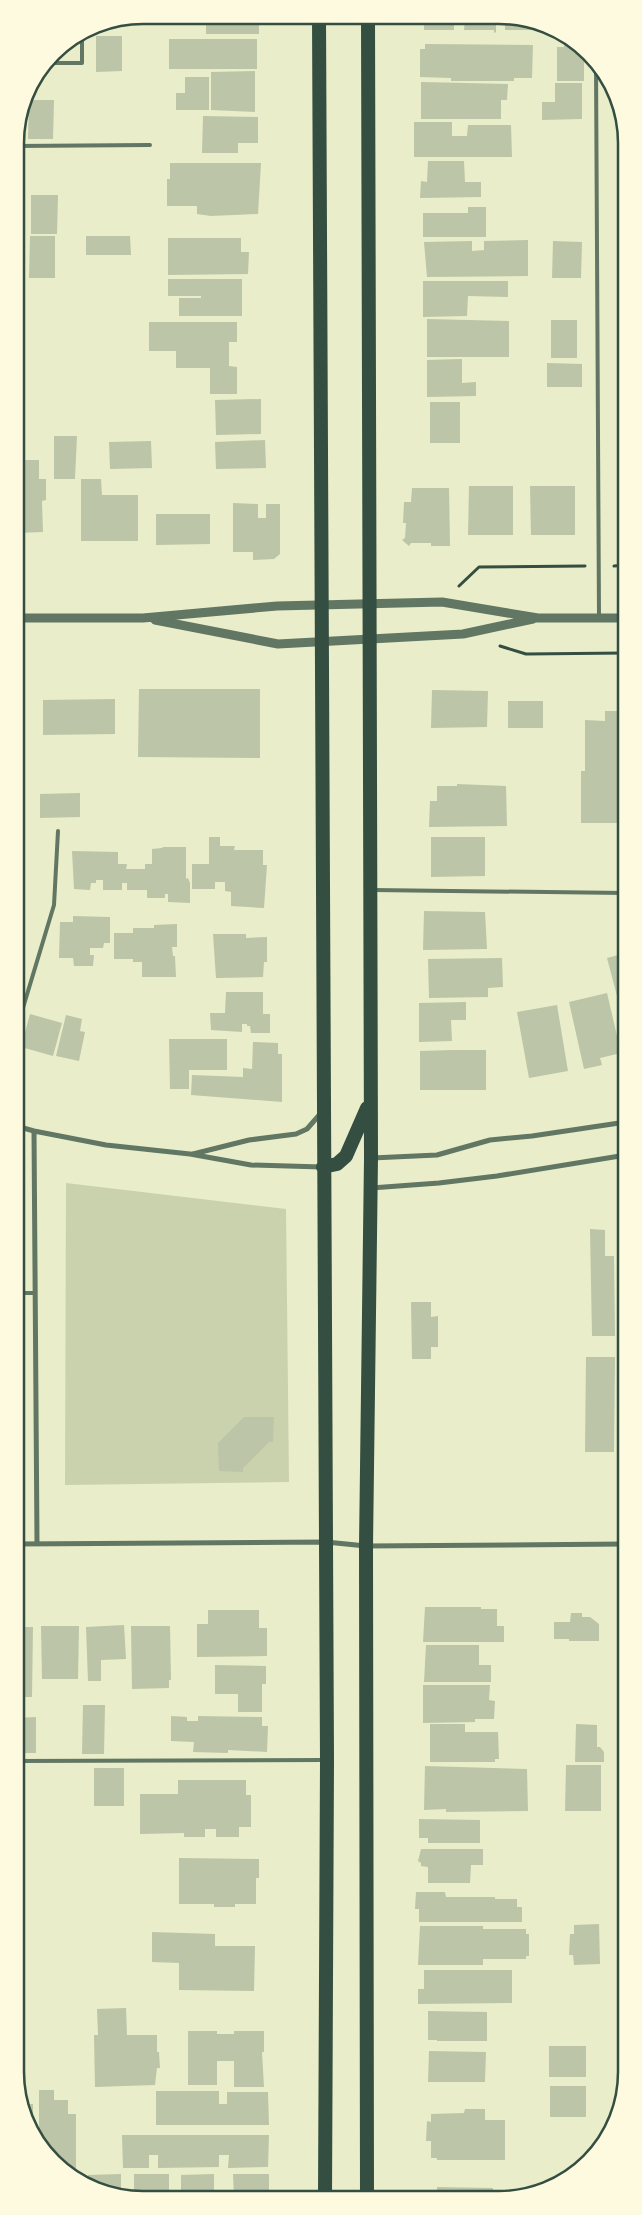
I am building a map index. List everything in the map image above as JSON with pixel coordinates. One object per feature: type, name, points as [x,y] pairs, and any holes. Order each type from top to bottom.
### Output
[{"type":"highway","points":[[319,24],[327,1760],[325,2191]]},
{"type":"highway","points":[[368,24],[371,1188],[366,1546],[368,2191]]},
{"type":"highway","points":[[323,1167],[337,1164],[346,1156],[370,1100]]},
{"type":"street","points":[[24,618],[143,618],[277,606],[442,602],[538,618],[618,618]]},
{"type":"street","points":[[143,618],[278,644],[463,634],[538,618]]},
{"type":"street","points":[[190,1154],[249,1140],[296,1134],[313,1124],[324,1110]]},
{"type":"street","points":[[371,1158],[437,1155],[490,1140],[532,1136],[618,1123]]},
{"type":"street","points":[[24,1129],[106,1145],[190,1154],[251,1165],[323,1167]]},
{"type":"street","points":[[34,1132],[37,1543]]},
{"type":"street","points":[[371,1188],[497,1176],[618,1156]]},
{"type":"street","points":[[24,1544],[326,1542],[366,1546],[618,1544]]},
{"type":"lane","points":[[55,63],[82,63],[82,41]]},
{"type":"lane","points":[[596,73],[599,618]]},
{"type":"lane","points":[[24,146],[150,145]]},
{"type":"lane","points":[[24,1004],[54,905],[58,831]]},
{"type":"lane","points":[[370,890],[618,893]]},
{"type":"lane","points":[[24,1293],[34,1293]]},
{"type":"lane","points":[[24,1761],[327,1760]]},
{"type":"path","points":[[480,567],[618,566]]},
{"type":"path","points":[[499,646],[526,654],[618,653]]},
{"type":"green space","points":[[66,1183],[286,1209],[289,1482],[65,1485]]},
{"type":"building","points":[[206,24],[259,24],[259,34],[206,34]]},
{"type":"building","points":[[424,24],[454,24],[454,30],[424,30]]},
{"type":"building","points":[[464,24],[496,24],[496,32],[494,33],[494,30],[464,30]]},
{"type":"building","points":[[505,24],[535,29],[535,30],[505,30]]},
{"type":"building","points":[[96,36],[122,36],[122,71],[96,72]]},
{"type":"building","points":[[169,39],[257,39],[257,69],[169,69]]},
{"type":"building","points":[[564,43],[578,53],[584,60],[584,81],[557,81],[557,47],[564,47]]},
{"type":"building","points":[[425,44],[533,45],[532,78],[514,78],[514,81],[451,81],[451,78],[420,77],[420,49],[425,49]]},
{"type":"building","points":[[255,71],[255,112],[211,110],[211,72]]},
{"type":"building","points":[[185,77],[209,77],[209,110],[176,110],[176,93],[185,93]]},
{"type":"building","points":[[421,82],[508,84],[507,100],[501,100],[501,119],[421,119]]},
{"type":"building","points":[[555,83],[582,83],[582,119],[542,120],[542,102],[555,102]]},
{"type":"building","points":[[32,100],[54,100],[53,139],[28,139],[29,110]]},
{"type":"building","points":[[203,116],[258,117],[258,143],[238,143],[238,153],[202,153]]},
{"type":"building","points":[[414,122],[452,122],[452,136],[467,136],[468,125],[511,125],[512,157],[414,157]]},
{"type":"building","points":[[428,161],[464,161],[465,182],[481,182],[481,197],[420,198],[421,181],[427,182]]},
{"type":"building","points":[[170,163],[261,163],[258,214],[211,216],[197,214],[197,206],[167,206],[167,179],[170,179]]},
{"type":"building","points":[[31,195],[58,195],[57,234],[31,234]]},
{"type":"building","points":[[468,207],[486,207],[486,237],[423,237],[423,213],[468,213]]},
{"type":"building","points":[[30,236],[55,236],[55,278],[29,278]]},
{"type":"building","points":[[86,236],[130,236],[131,255],[86,255]]},
{"type":"building","points":[[168,238],[241,238],[241,252],[249,252],[248,274],[168,275]]},
{"type":"building","points":[[528,240],[528,276],[427,277],[424,242],[472,241],[472,251],[484,250],[484,241]]},
{"type":"building","points":[[553,241],[582,242],[581,278],[552,278]]},
{"type":"building","points":[[168,279],[242,279],[242,316],[179,316],[179,298],[201,298],[201,296],[168,296]]},
{"type":"building","points":[[423,281],[508,281],[508,297],[468,296],[467,316],[423,317]]},
{"type":"building","points":[[427,319],[509,321],[509,357],[427,357]]},
{"type":"building","points":[[551,320],[577,320],[577,358],[551,358]]},
{"type":"building","points":[[149,322],[237,322],[237,342],[229,342],[229,366],[237,367],[237,394],[210,394],[210,368],[176,368],[176,351],[149,351]]},
{"type":"building","points":[[462,359],[462,383],[476,382],[476,396],[427,397],[427,360]]},
{"type":"building","points":[[547,363],[582,364],[582,387],[547,387]]},
{"type":"building","points":[[261,399],[261,434],[216,435],[215,400]]},
{"type":"building","points":[[430,402],[460,402],[460,443],[430,443]]},
{"type":"building","points":[[54,436],[77,436],[75,479],[54,479]]},
{"type":"building","points":[[265,440],[266,468],[216,469],[215,442]]},
{"type":"building","points":[[151,441],[152,468],[110,469],[109,442]]},
{"type":"building","points":[[24,460],[39,460],[39,479],[46,479],[46,500],[42,501],[43,532],[24,533]]},
{"type":"building","points":[[81,479],[101,479],[102,495],[138,495],[138,541],[81,541]]},
{"type":"building","points":[[469,486],[513,486],[513,535],[468,535]]},
{"type":"building","points":[[530,486],[575,486],[575,535],[531,535]]},
{"type":"building","points":[[412,488],[449,488],[450,546],[431,546],[431,543],[411,543],[409,546],[402,540],[405,538],[406,523],[403,523],[404,502],[411,502]]},
{"type":"building","points":[[233,503],[258,504],[258,518],[266,518],[266,504],[280,504],[280,554],[274,559],[253,560],[253,552],[233,552]]},
{"type":"building","points":[[156,514],[210,514],[210,544],[156,545]]},
{"type":"building","points":[[139,689],[260,689],[260,758],[138,757]]},
{"type":"building","points":[[432,690],[488,691],[487,727],[431,728]]},
{"type":"building","points":[[115,699],[115,734],[43,735],[43,700]]},
{"type":"building","points":[[508,701],[543,701],[543,728],[508,728]]},
{"type":"building","points":[[605,711],[618,711],[618,823],[581,823],[581,771],[585,771],[585,720],[605,721]]},
{"type":"building","points":[[457,784],[506,786],[507,826],[429,827],[430,801],[437,801],[437,786],[457,786]]},
{"type":"building","points":[[80,793],[80,817],[40,818],[40,794]]},
{"type":"building","points":[[209,837],[220,837],[220,846],[235,846],[234,850],[263,850],[263,865],[267,865],[264,908],[231,906],[231,892],[225,891],[225,882],[215,882],[215,889],[192,889],[192,864],[209,864]]},
{"type":"building","points":[[431,837],[485,837],[485,876],[431,877]]},
{"type":"building","points":[[186,847],[186,879],[188,878],[190,883],[190,903],[168,902],[168,894],[165,894],[165,898],[147,898],[147,890],[127,890],[127,883],[122,883],[122,890],[103,890],[103,880],[96,880],[96,883],[91,883],[90,890],[74,889],[72,851],[118,852],[118,864],[127,864],[126,869],[145,869],[145,864],[152,864],[152,849]]},
{"type":"building","points":[[424,911],[485,912],[487,949],[423,950]]},
{"type":"building","points":[[73,916],[110,917],[110,943],[104,943],[103,948],[90,948],[90,955],[94,955],[93,966],[74,966],[73,958],[59,958],[60,922],[73,922]]},
{"type":"building","points":[[177,924],[177,947],[172,947],[173,956],[175,956],[176,977],[142,977],[142,962],[133,962],[133,959],[114,959],[114,933],[133,933],[133,928],[154,928],[154,925]]},
{"type":"building","points":[[213,934],[246,934],[246,938],[267,937],[267,962],[264,962],[263,977],[216,978]]},
{"type":"building","points":[[618,955],[618,1000],[607,958]]},
{"type":"building","points":[[502,958],[503,987],[488,988],[488,997],[429,998],[428,959]]},
{"type":"building","points":[[226,992],[263,992],[263,1014],[270,1014],[270,1033],[251,1033],[250,1026],[247,1026],[247,1024],[242,1024],[242,1032],[211,1030],[210,1013],[225,1013]]},
{"type":"building","points":[[607,993],[618,1040],[618,1054],[600,1058],[602,1065],[584,1069],[569,1002]]},
{"type":"building","points":[[466,1002],[466,1020],[451,1020],[452,1041],[419,1042],[419,1003]]},
{"type":"building","points":[[557,1005],[568,1071],[529,1078],[517,1012]]},
{"type":"building","points":[[30,1014],[62,1023],[53,1056],[24,1048],[24,1036]]},
{"type":"building","points":[[66,1015],[82,1019],[80,1031],[85,1032],[79,1061],[56,1056]]},
{"type":"building","points":[[169,1039],[227,1039],[227,1070],[189,1070],[189,1089],[170,1089]]},
{"type":"building","points":[[253,1042],[278,1043],[278,1054],[282,1054],[282,1102],[191,1095],[192,1075],[243,1077],[243,1068],[252,1069]]},
{"type":"building","points":[[486,1050],[486,1090],[420,1090],[420,1051]]},
{"type":"building","points":[[590,1229],[605,1230],[605,1256],[614,1256],[615,1336],[592,1336]]},
{"type":"building","points":[[411,1302],[431,1302],[431,1317],[438,1316],[438,1347],[431,1347],[431,1359],[412,1359]]},
{"type":"building","points":[[586,1357],[615,1357],[614,1452],[585,1452]]},
{"type":"building","points":[[244,1417],[274,1417],[273,1442],[269,1442],[243,1468],[243,1472],[219,1471],[218,1443]]},
{"type":"building","points":[[425,1607],[481,1607],[481,1609],[497,1609],[497,1626],[504,1626],[504,1642],[423,1642]]},
{"type":"building","points":[[208,1610],[259,1610],[259,1628],[267,1628],[267,1656],[197,1657],[197,1624],[208,1624]]},
{"type":"building","points":[[571,1613],[582,1613],[582,1617],[590,1617],[599,1624],[599,1641],[554,1639],[554,1622],[570,1622]]},
{"type":"building","points":[[124,1625],[126,1659],[101,1660],[101,1681],[88,1681],[86,1627]]},
{"type":"building","points":[[41,1626],[79,1626],[78,1679],[42,1679]]},
{"type":"building","points":[[131,1626],[170,1626],[171,1680],[169,1680],[169,1688],[132,1689]]},
{"type":"building","points":[[24,1627],[33,1627],[32,1697],[24,1697]]},
{"type":"building","points":[[426,1645],[479,1645],[479,1665],[491,1665],[491,1682],[424,1682]]},
{"type":"building","points":[[215,1665],[266,1666],[266,1684],[262,1684],[262,1712],[238,1712],[238,1694],[215,1694]]},
{"type":"building","points":[[423,1685],[490,1685],[489,1700],[495,1701],[494,1719],[475,1719],[475,1722],[423,1723]]},
{"type":"building","points":[[83,1705],[105,1705],[104,1754],[82,1754]]},
{"type":"building","points":[[171,1716],[187,1717],[187,1721],[198,1721],[198,1716],[262,1717],[262,1726],[268,1726],[267,1752],[228,1750],[228,1753],[193,1752],[194,1742],[171,1741]]},
{"type":"building","points":[[36,1717],[36,1753],[24,1753],[24,1718]]},
{"type":"building","points":[[430,1724],[465,1724],[465,1732],[498,1732],[499,1759],[495,1759],[495,1762],[430,1762]]},
{"type":"building","points":[[576,1724],[597,1725],[597,1747],[600,1747],[604,1752],[604,1762],[575,1762]]},
{"type":"building","points":[[566,1765],[601,1765],[601,1811],[565,1811]]},
{"type":"building","points":[[425,1766],[527,1769],[528,1811],[446,1812],[446,1809],[424,1810]]},
{"type":"building","points":[[94,1768],[124,1768],[124,1806],[94,1806]]},
{"type":"building","points":[[178,1780],[246,1780],[246,1795],[251,1795],[251,1827],[239,1827],[239,1837],[216,1837],[216,1829],[205,1829],[205,1837],[184,1837],[184,1833],[140,1834],[140,1794],[178,1794]]},
{"type":"building","points":[[419,1819],[480,1820],[480,1843],[428,1843],[428,1838],[419,1838]]},
{"type":"building","points":[[421,1849],[483,1849],[483,1865],[471,1865],[470,1883],[428,1883],[428,1867],[421,1866],[421,1863],[418,1861]]},
{"type":"building","points":[[179,1858],[259,1859],[259,1878],[256,1878],[256,1904],[214,1907],[214,1904],[179,1904]]},
{"type":"building","points":[[416,1892],[445,1892],[446,1897],[517,1899],[517,1907],[522,1907],[522,1922],[419,1922],[419,1909],[415,1909]]},
{"type":"building","points":[[599,1924],[600,1964],[574,1965],[573,1955],[569,1955],[570,1934],[574,1934],[574,1925]]},
{"type":"building","points":[[420,1926],[483,1926],[483,1929],[526,1929],[526,1934],[529,1934],[529,1956],[526,1956],[526,1959],[483,1959],[483,1965],[418,1965]]},
{"type":"building","points":[[152,1932],[215,1934],[215,1946],[255,1946],[254,1991],[179,1990],[179,1963],[152,1962]]},
{"type":"building","points":[[424,1970],[512,1970],[512,2003],[418,2004],[418,1989],[424,1989]]},
{"type":"building","points":[[126,2008],[127,2035],[157,2035],[157,2052],[159,2052],[160,2068],[157,2068],[155,2085],[95,2087],[94,2035],[98,2035],[97,2009]]},
{"type":"building","points":[[428,2011],[487,2012],[487,2041],[428,2040]]},
{"type":"building","points":[[188,2031],[217,2031],[217,2034],[234,2034],[234,2031],[264,2031],[264,2052],[262,2052],[264,2087],[234,2087],[234,2061],[217,2061],[217,2085],[188,2085]]},
{"type":"building","points":[[549,2046],[586,2046],[586,2077],[549,2077]]},
{"type":"building","points":[[429,2051],[486,2052],[485,2082],[428,2082]]},
{"type":"building","points":[[550,2086],[586,2086],[586,2117],[550,2117]]},
{"type":"building","points":[[39,2090],[54,2090],[54,2100],[68,2100],[68,2114],[76,2114],[76,2168],[64,2162],[53,2151],[39,2130]]},
{"type":"building","points":[[156,2091],[219,2091],[219,2104],[227,2104],[227,2092],[268,2092],[269,2125],[156,2125]]},
{"type":"building","points":[[28,2104],[33,2104],[33,2118]]},
{"type":"building","points":[[465,2109],[485,2109],[485,2120],[505,2120],[505,2160],[437,2160],[437,2158],[431,2158],[431,2141],[426,2141],[427,2121],[431,2122],[431,2114],[464,2113]]},
{"type":"building","points":[[122,2135],[269,2135],[268,2167],[228,2168],[229,2155],[219,2155],[219,2167],[158,2168],[158,2155],[149,2155],[149,2168],[123,2168]]},
{"type":"building","points":[[121,2174],[121,2189],[90,2179],[88,2175]]},
{"type":"building","points":[[134,2174],[169,2174],[169,2191],[134,2191]]},
{"type":"building","points":[[214,2174],[214,2191],[181,2191],[181,2175]]},
{"type":"building","points":[[233,2174],[269,2174],[269,2191],[234,2191]]},
{"type":"building","points":[[437,2187],[493,2188],[493,2191],[437,2191]]}]
